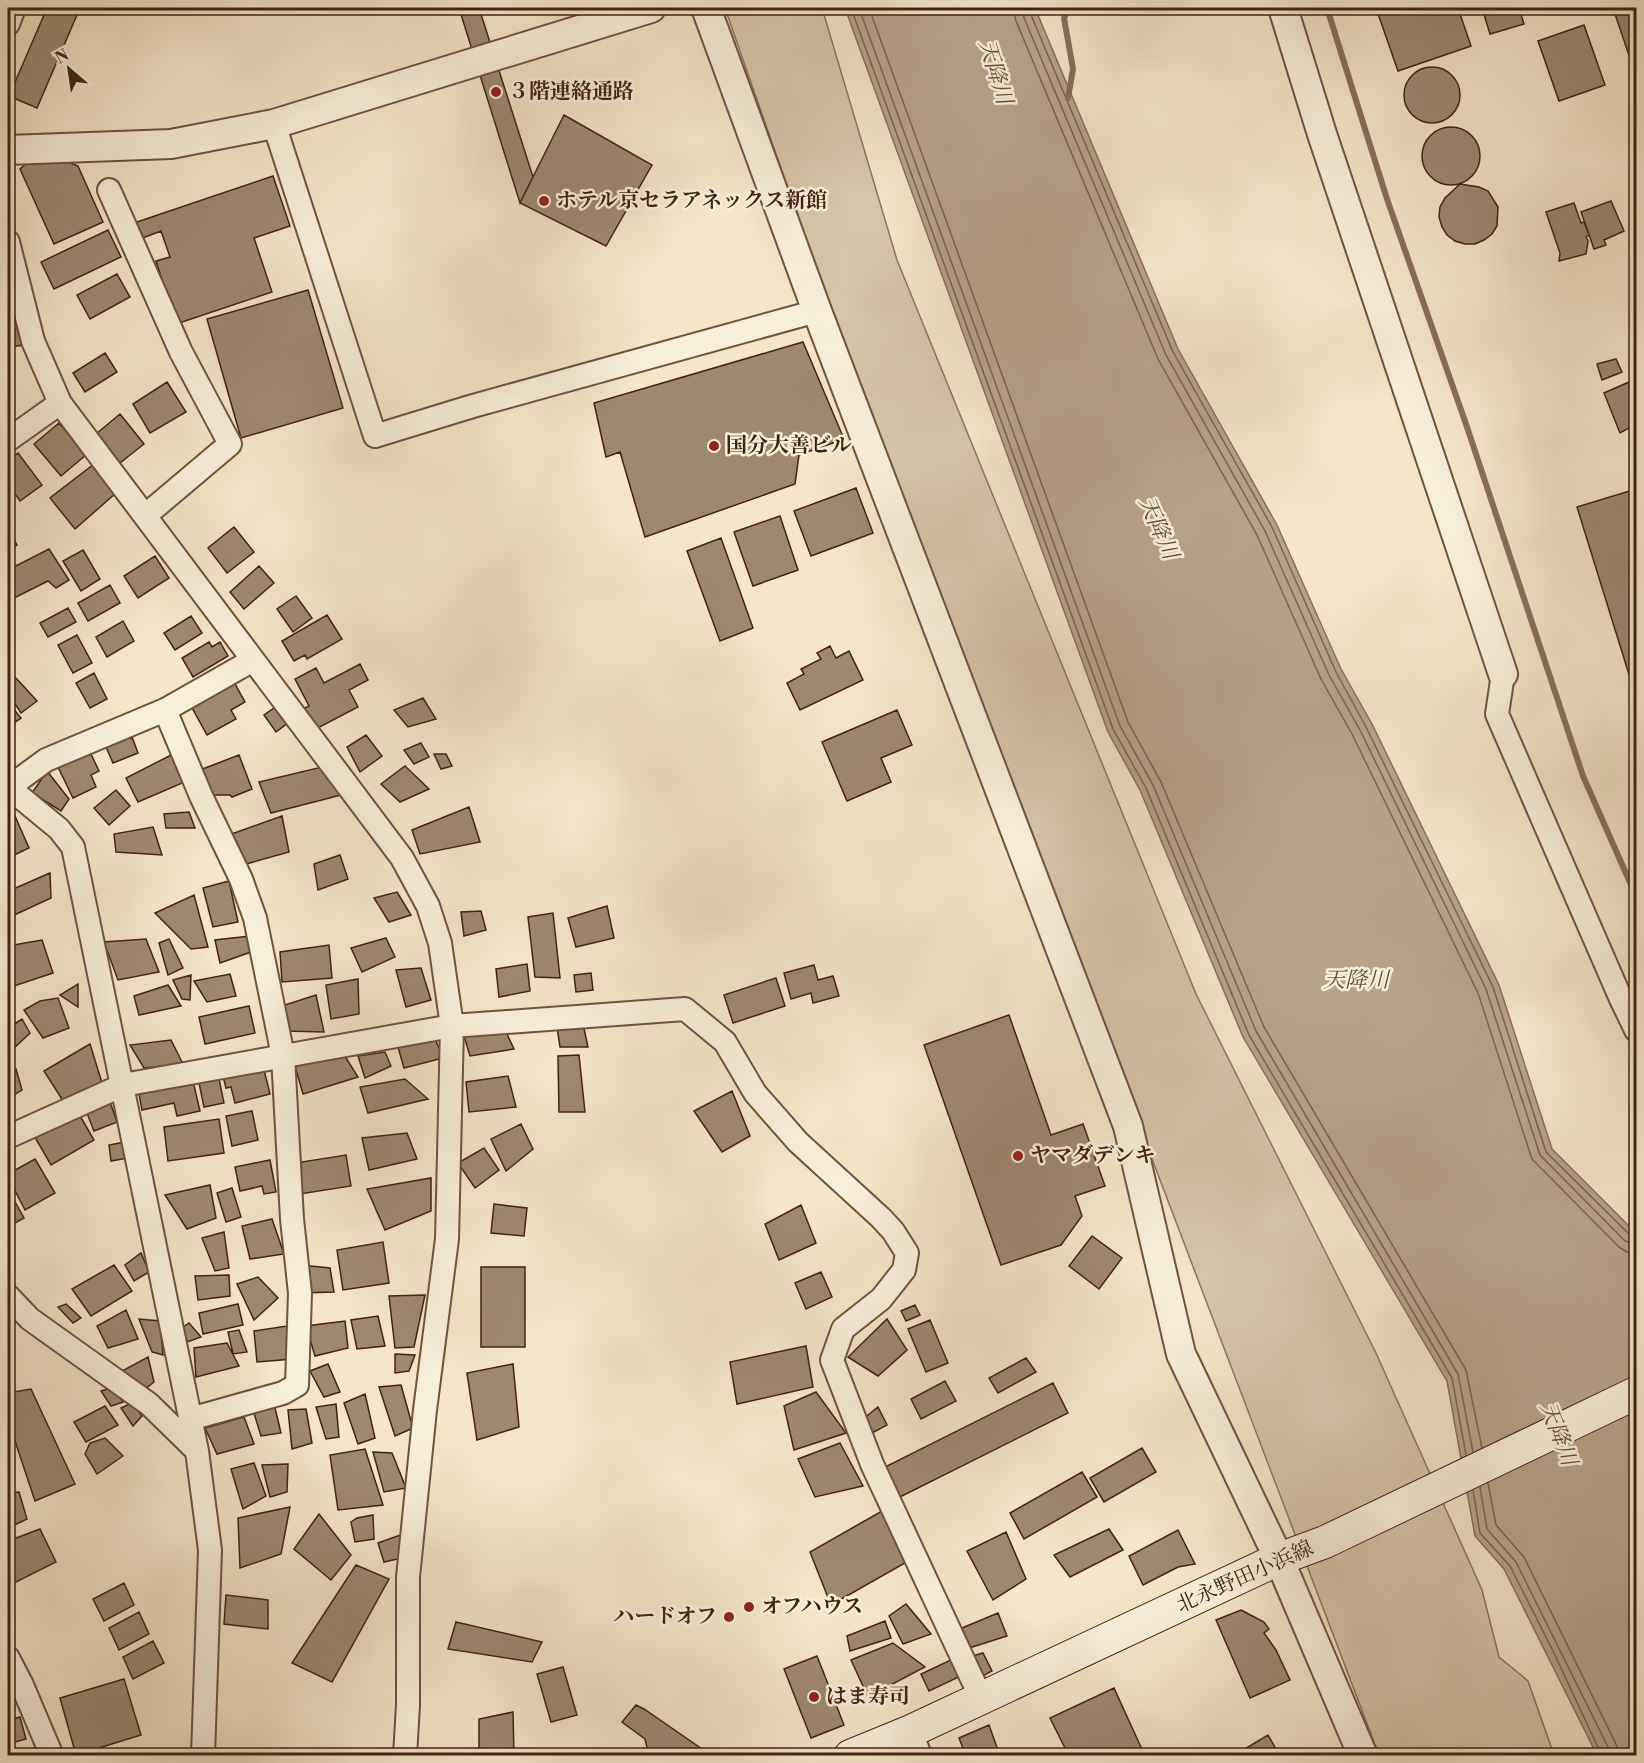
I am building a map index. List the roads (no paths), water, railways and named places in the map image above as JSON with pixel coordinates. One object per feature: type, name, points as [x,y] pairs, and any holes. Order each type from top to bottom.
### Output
[{"type":"main road","name":"北永野田小浜線","points":[[852,1755],[915,1743],[981,1698],[1279,1559],[1325,1542],[1636,1393]]},
{"type":"street","points":[[8,24],[14,8]]},
{"type":"street","points":[[8,150],[171,144],[274,124],[651,8]]},
{"type":"street","points":[[706,8],[817,311],[1128,1126],[1181,1354],[1279,1559],[1364,1755]]},
{"type":"street","points":[[1283,8],[1322,134],[1503,674],[1497,714],[1636,1030]]},
{"type":"street","points":[[274,124],[375,436],[473,406],[817,311]]},
{"type":"street","points":[[109,190],[181,352],[230,444],[146,515]]},
{"type":"street","points":[[8,242],[33,341],[60,403],[402,858],[428,906],[440,943],[452,1026],[447,1239],[425,1410],[408,1576],[408,1705],[405,1755]]},
{"type":"street","points":[[8,440],[60,403]]},
{"type":"street","points":[[202,1755],[210,1550],[197,1451],[73,847],[59,829],[8,788],[46,760],[165,710],[254,660]]},
{"type":"street","points":[[165,710],[201,796],[241,879],[255,918],[283,1056],[292,1219],[300,1293],[297,1386],[283,1393],[190,1419]]},
{"type":"street","points":[[8,1137],[123,1085],[452,1026],[685,1009],[725,1042],[755,1093],[798,1142],[881,1218],[893,1231],[907,1253],[904,1269],[881,1299],[843,1329],[832,1359],[872,1464],[981,1698]]},
{"type":"street","points":[[8,1296],[30,1319],[149,1404],[197,1451]]},
{"type":"street","points":[[8,1658],[52,1755]]},
{"type":"water","name":"天降川","points":[[845,8],[1035,8],[1178,349],[1277,525],[1341,669],[1372,724],[1499,985],[1552,1149],[1636,1233],[1636,1755],[1597,1755],[1504,1569],[1475,1536],[1447,1381],[1243,1037],[1140,790],[1108,732]]},
{"type":"waterway","points":[[1068,98],[1073,69],[1064,18],[1069,8]]},
{"type":"waterway","points":[[1327,8],[1387,199],[1466,424],[1583,776],[1636,896]]},
{"type":"place","name":"３階連絡通路","points":[[496,92]]},
{"type":"place","name":"ホテル京セラアネックス新館","points":[[544,201]]},
{"type":"place","name":"国分大善ビル","points":[[714,446]]},
{"type":"place","name":"ヤマダデンキ","points":[[1018,1156]]},
{"type":"place","name":"オフハウス","points":[[749,1607]]},
{"type":"place","name":"ハードオフ","points":[[729,1617]]},
{"type":"place","name":"はま寿司","points":[[814,1697]]}]
